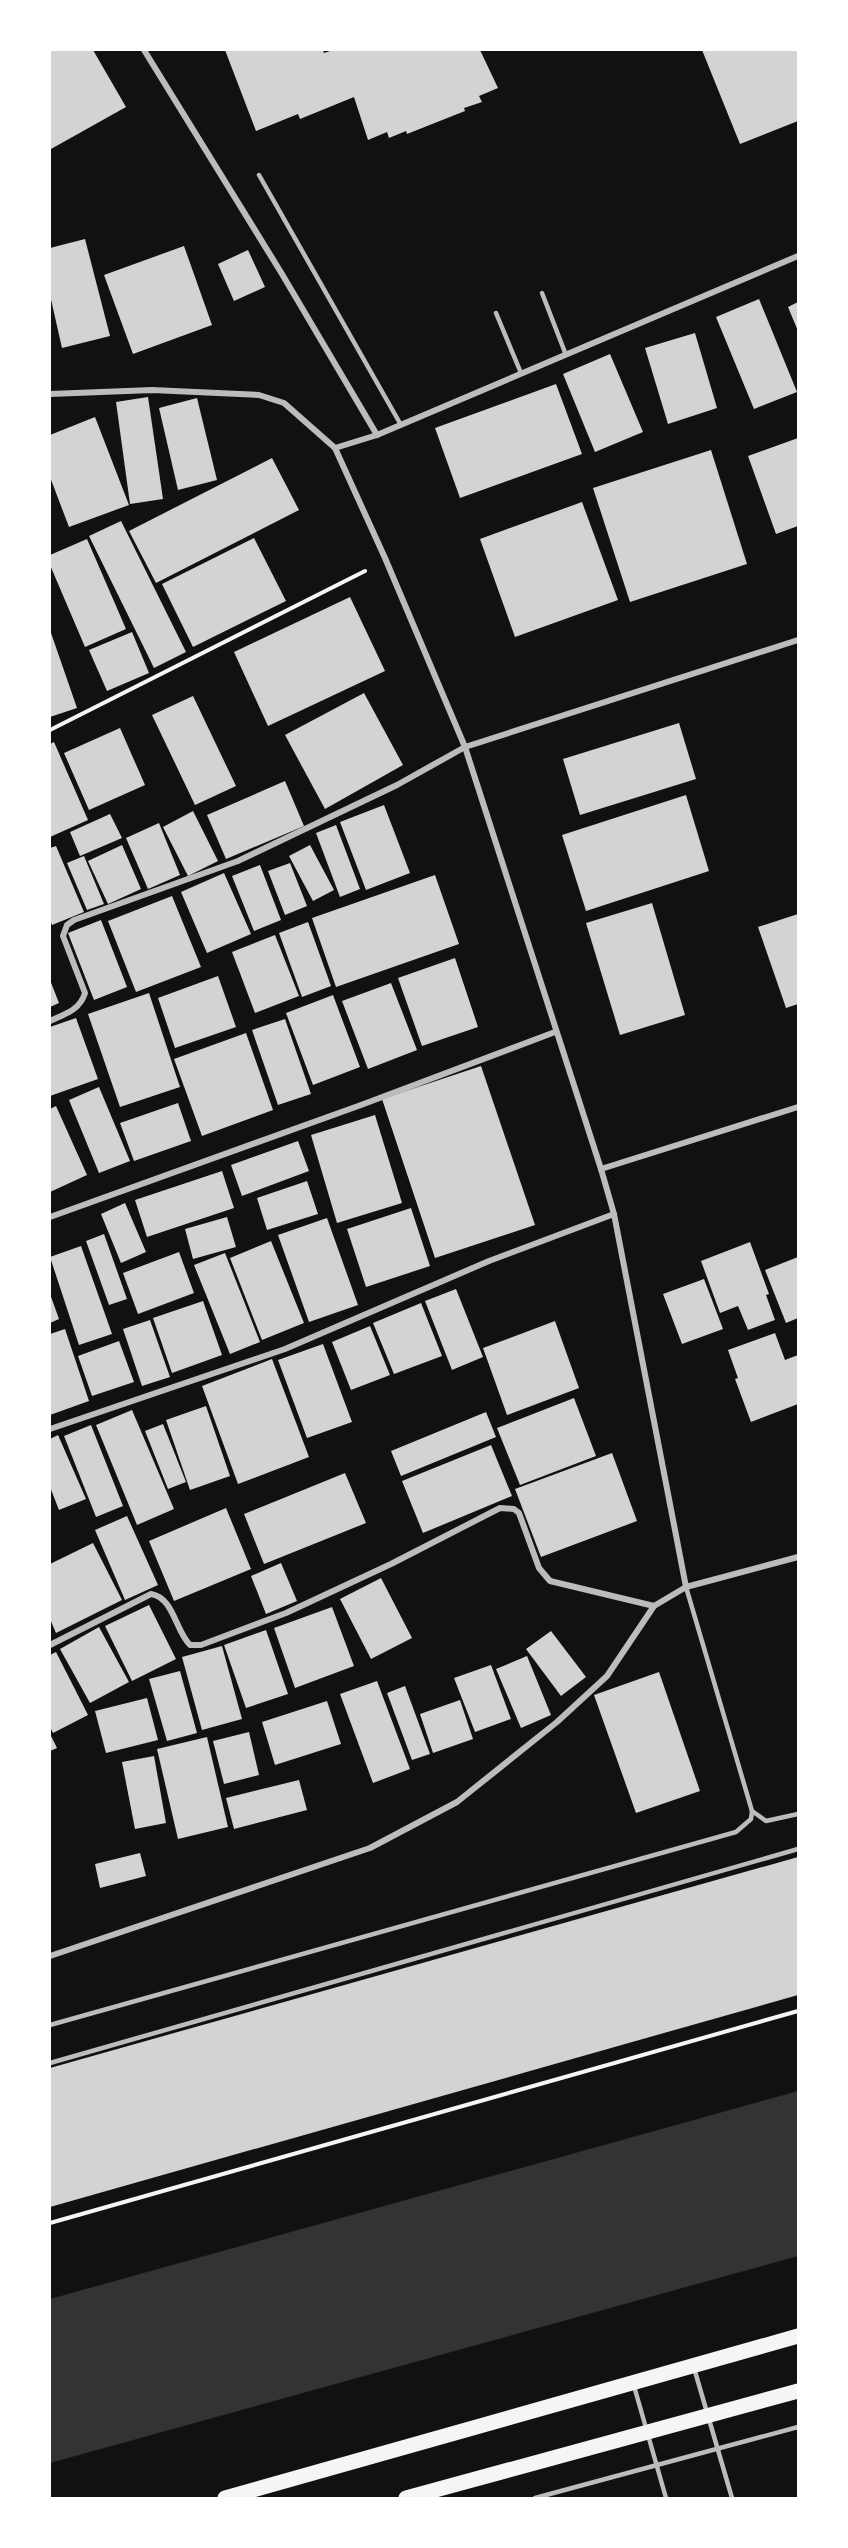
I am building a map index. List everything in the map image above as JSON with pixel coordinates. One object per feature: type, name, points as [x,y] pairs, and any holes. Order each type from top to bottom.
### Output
[{"type":"main road","points":[[225,2499],[798,2336]]},
{"type":"main road","points":[[406,2499],[798,2391]]},
{"type":"street","points":[[144,50],[282,274],[377,435]]},
{"type":"street","points":[[335,448],[377,435],[798,256]]},
{"type":"street","points":[[50,394],[152,390],[259,395],[284,404],[335,448],[385,558],[465,747],[555,1032],[601,1168],[614,1214],[686,1587]]},
{"type":"street","points":[[50,1021],[82,1003],[85,993],[63,936],[67,925],[74,920],[238,861],[397,785],[465,747],[798,640]]},
{"type":"street","points":[[50,1217],[361,1105],[555,1032]]},
{"type":"street","points":[[601,1168],[798,1107]]},
{"type":"street","points":[[50,1430],[285,1349],[489,1261],[614,1214]]},
{"type":"street","points":[[50,1645],[151,1594],[167,1603],[184,1639],[190,1645],[201,1645],[286,1613],[391,1564],[500,1508],[508,1508],[519,1513],[539,1568],[550,1581],[654,1606]]},
{"type":"street","points":[[50,1956],[370,1848],[457,1802],[557,1722],[606,1676],[654,1606],[686,1587],[798,1557]]},
{"type":"lane","points":[[259,175],[401,425]]},
{"type":"lane","points":[[542,293],[566,355]]},
{"type":"lane","points":[[496,313],[521,373]]},
{"type":"lane","points":[[50,2025],[736,1832],[751,1819],[752,1810],[686,1587]]},
{"type":"lane","points":[[752,1810],[766,1821],[798,1814]]},
{"type":"lane","points":[[50,2063],[798,1849]]},
{"type":"lane","points":[[693,2365],[732,2499]]},
{"type":"lane","points":[[633,2383],[666,2499]]},
{"type":"lane","points":[[535,2499],[798,2427]]},
{"type":"path","points":[[50,730],[212,650],[385,558]]},
{"type":"path","points":[[50,2223],[798,2011]]},
{"type":"shaded area","points":[[798,2091],[798,2256],[50,2463],[50,2299]]},
{"type":"building","points":[[50,50],[93,50],[126,107],[51,149]]},
{"type":"building","points":[[225,50],[323,50],[324,53],[333,50],[480,50],[498,88],[479,96],[482,102],[464,108],[465,111],[407,134],[406,131],[389,138],[387,132],[368,140],[354,97],[300,119],[298,114],[256,131]]},
{"type":"building","points":[[702,50],[798,50],[798,121],[740,144]]},
{"type":"building","points":[[85,239],[110,336],[62,348],[50,295],[50,248]]},
{"type":"building","points":[[184,246],[212,325],[133,354],[104,275]]},
{"type":"building","points":[[248,250],[265,287],[234,301],[218,264]]},
{"type":"building","points":[[759,299],[797,392],[754,409],[716,317]]},
{"type":"building","points":[[798,302],[798,331],[788,307]]},
{"type":"building","points":[[695,333],[717,408],[668,424],[645,348]]},
{"type":"building","points":[[610,354],[643,432],[595,452],[563,374]]},
{"type":"building","points":[[556,384],[582,454],[460,498],[435,428]]},
{"type":"building","points":[[148,397],[163,499],[130,504],[116,402]]},
{"type":"building","points":[[197,398],[217,480],[178,490],[159,408]]},
{"type":"building","points":[[95,417],[129,505],[69,527],[50,477],[50,435]]},
{"type":"building","points":[[798,438],[798,526],[776,534],[748,456]]},
{"type":"building","points":[[711,450],[747,564],[630,602],[593,488]]},
{"type":"building","points":[[272,458],[299,510],[156,583],[129,531]]},
{"type":"building","points":[[582,502],[618,600],[515,637],[480,539]]},
{"type":"building","points":[[121,521],[186,652],[154,668],[89,536]]},
{"type":"building","points":[[254,538],[286,601],[193,647],[162,584]]},
{"type":"building","points":[[87,539],[126,629],[85,647],[50,565],[50,555]]},
{"type":"building","points":[[350,597],[385,671],[268,726],[234,652]]},
{"type":"building","points":[[50,630],[77,708],[50,717]]},
{"type":"building","points":[[132,632],[149,673],[107,691],[89,650]]},
{"type":"building","points":[[364,693],[403,765],[325,809],[285,735]]},
{"type":"building","points":[[193,696],[236,786],[195,805],[152,715]]},
{"type":"building","points":[[679,723],[696,779],[580,815],[563,759]]},
{"type":"building","points":[[120,728],[145,785],[89,810],[64,753]]},
{"type":"building","points":[[54,742],[88,820],[50,837],[50,744]]},
{"type":"building","points":[[285,781],[304,826],[226,859],[207,815]]},
{"type":"building","points":[[686,795],[709,871],[586,911],[562,835]]},
{"type":"building","points":[[384,805],[410,873],[366,890],[340,822]]},
{"type":"building","points":[[193,811],[218,861],[188,876],[163,827]]},
{"type":"building","points":[[110,814],[122,838],[80,856],[70,832]]},
{"type":"building","points":[[159,823],[180,875],[148,889],[126,838]]},
{"type":"building","points":[[336,825],[360,889],[340,897],[316,833]]},
{"type":"building","points":[[122,845],[141,889],[108,904],[88,861]]},
{"type":"building","points":[[310,845],[334,890],[313,901],[289,856]]},
{"type":"building","points":[[56,846],[84,912],[52,925],[50,920],[50,848]]},
{"type":"building","points":[[84,856],[104,904],[87,910],[67,863]]},
{"type":"building","points":[[290,863],[307,906],[285,915],[268,871]]},
{"type":"building","points":[[260,865],[281,920],[254,931],[232,876]]},
{"type":"building","points":[[224,873],[251,934],[207,953],[181,892]]},
{"type":"building","points":[[435,875],[459,944],[336,987],[312,918]]},
{"type":"building","points":[[172,896],[201,967],[136,992],[108,921]]},
{"type":"building","points":[[652,903],[685,1015],[620,1035],[586,923]]},
{"type":"building","points":[[798,914],[798,1004],[786,1008],[758,927]]},
{"type":"building","points":[[101,920],[127,987],[94,1000],[68,933]]},
{"type":"building","points":[[308,922],[331,986],[302,997],[279,933]]},
{"type":"building","points":[[275,935],[299,996],[255,1013],[232,952]]},
{"type":"building","points":[[455,958],[478,1027],[422,1046],[398,978]]},
{"type":"building","points":[[218,976],[236,1027],[175,1048],[158,998]]},
{"type":"building","points":[[50,980],[59,1003],[50,1007]]},
{"type":"building","points":[[391,983],[417,1050],[368,1069],[342,1001]]},
{"type":"building","points":[[149,993],[180,1087],[120,1107],[88,1014]]},
{"type":"building","points":[[333,995],[360,1067],[313,1085],[286,1013]]},
{"type":"building","points":[[76,1018],[98,1079],[50,1096],[50,1027]]},
{"type":"building","points":[[285,1019],[311,1094],[278,1105],[252,1030]]},
{"type":"building","points":[[246,1033],[273,1110],[202,1136],[174,1059]]},
{"type":"building","points":[[481,1066],[535,1225],[435,1258],[382,1099]]},
{"type":"building","points":[[99,1087],[130,1161],[99,1173],[69,1100]]},
{"type":"building","points":[[178,1103],[191,1141],[134,1161],[120,1123]]},
{"type":"building","points":[[56,1106],[87,1175],[50,1192],[50,1109]]},
{"type":"building","points":[[375,1115],[402,1203],[337,1223],[311,1135]]},
{"type":"building","points":[[298,1141],[309,1171],[242,1196],[231,1165]]},
{"type":"building","points":[[222,1171],[234,1208],[147,1237],[135,1200]]},
{"type":"building","points":[[307,1181],[318,1214],[267,1230],[257,1198]]},
{"type":"building","points":[[125,1203],[146,1252],[121,1263],[101,1214]]},
{"type":"building","points":[[411,1208],[430,1266],[366,1287],[347,1229]]},
{"type":"building","points":[[227,1217],[236,1247],[193,1259],[185,1229]]},
{"type":"building","points":[[327,1218],[358,1305],[309,1322],[278,1235]]},
{"type":"building","points":[[104,1234],[127,1299],[109,1305],[86,1241]]},
{"type":"building","points":[[271,1241],[304,1323],[262,1340],[230,1258]]},
{"type":"building","points":[[750,1242],[769,1294],[766,1295],[775,1320],[748,1330],[738,1306],[720,1313],[701,1261]]},
{"type":"building","points":[[81,1246],[112,1334],[79,1345],[50,1257]]},
{"type":"building","points":[[179,1252],[194,1293],[138,1314],[123,1273]]},
{"type":"building","points":[[225,1253],[260,1342],[230,1354],[194,1265]]},
{"type":"building","points":[[798,1257],[798,1318],[786,1323],[765,1270]]},
{"type":"building","points":[[704,1279],[723,1329],[682,1344],[663,1294]]},
{"type":"building","points":[[456,1289],[483,1357],[452,1370],[425,1301]]},
{"type":"building","points":[[50,1294],[59,1319],[50,1323]]},
{"type":"building","points":[[203,1301],[222,1355],[172,1373],[153,1318]]},
{"type":"building","points":[[421,1303],[442,1356],[394,1374],[373,1323]]},
{"type":"building","points":[[150,1320],[170,1377],[142,1386],[123,1329]]},
{"type":"building","points":[[555,1321],[579,1388],[507,1415],[483,1348]]},
{"type":"building","points":[[370,1326],[390,1375],[351,1390],[332,1342]]},
{"type":"building","points":[[65,1329],[89,1401],[50,1415],[50,1334]]},
{"type":"building","points":[[775,1333],[785,1360],[798,1355],[798,1404],[751,1422],[735,1379],[738,1378],[728,1350]]},
{"type":"building","points":[[119,1341],[134,1382],[92,1396],[78,1356]]},
{"type":"building","points":[[323,1344],[352,1422],[307,1438],[278,1360]]},
{"type":"building","points":[[272,1359],[309,1457],[238,1484],[202,1386]]},
{"type":"building","points":[[574,1398],[596,1456],[520,1485],[497,1428]]},
{"type":"building","points":[[206,1406],[230,1476],[190,1490],[166,1420]]},
{"type":"building","points":[[132,1410],[174,1509],[137,1525],[96,1425]]},
{"type":"building","points":[[486,1412],[496,1437],[401,1476],[391,1451]]},
{"type":"building","points":[[163,1424],[186,1482],[168,1489],[145,1431]]},
{"type":"building","points":[[91,1425],[123,1506],[96,1517],[64,1436]]},
{"type":"building","points":[[58,1435],[86,1499],[59,1510],[50,1487],[50,1439]]},
{"type":"building","points":[[491,1445],[512,1496],[423,1533],[402,1481]]},
{"type":"building","points":[[612,1453],[637,1521],[541,1557],[515,1489]]},
{"type":"building","points":[[345,1473],[366,1523],[264,1564],[244,1514]]},
{"type":"building","points":[[226,1508],[251,1569],[174,1601],[149,1541]]},
{"type":"building","points":[[127,1516],[158,1585],[125,1600],[95,1530]]},
{"type":"building","points":[[93,1543],[122,1600],[56,1633],[50,1619],[50,1564]]},
{"type":"building","points":[[281,1563],[297,1601],[266,1614],[251,1576]]},
{"type":"building","points":[[381,1578],[412,1638],[371,1659],[340,1599]]},
{"type":"building","points":[[149,1605],[176,1659],[132,1681],[105,1626]]},
{"type":"building","points":[[332,1607],[354,1666],[295,1688],[274,1628]]},
{"type":"building","points":[[99,1627],[129,1682],[90,1703],[60,1649]]},
{"type":"building","points":[[266,1630],[288,1694],[246,1708],[224,1645]]},
{"type":"building","points":[[551,1631],[586,1677],[561,1696],[526,1649]]},
{"type":"building","points":[[222,1646],[242,1719],[202,1730],[182,1657]]},
{"type":"building","points":[[56,1652],[88,1715],[53,1733],[50,1727],[50,1655]]},
{"type":"building","points":[[527,1656],[551,1715],[521,1728],[496,1669]]},
{"type":"building","points":[[491,1665],[511,1719],[475,1732],[454,1678]]},
{"type":"building","points":[[180,1671],[197,1733],[167,1741],[149,1679]]},
{"type":"building","points":[[659,1672],[700,1791],[636,1813],[594,1695]]},
{"type":"building","points":[[377,1681],[410,1769],[373,1783],[340,1694]]},
{"type":"building","points":[[405,1686],[430,1754],[412,1760],[387,1693]]},
{"type":"building","points":[[147,1698],[158,1740],[106,1753],[95,1711]]},
{"type":"building","points":[[460,1700],[473,1739],[433,1753],[420,1714]]},
{"type":"building","points":[[327,1701],[341,1744],[275,1765],[262,1722]]},
{"type":"building","points":[[249,1732],[259,1775],[224,1784],[213,1741]]},
{"type":"building","points":[[50,1734],[57,1748],[50,1751]]},
{"type":"building","points":[[207,1737],[228,1827],[178,1839],[157,1749]]},
{"type":"building","points":[[154,1756],[166,1823],[135,1829],[122,1762]]},
{"type":"building","points":[[299,1780],[307,1810],[234,1829],[226,1798]]},
{"type":"building","points":[[140,1853],[146,1876],[100,1888],[95,1864]]},
{"type":"building","points":[[798,1857],[798,1995],[50,2207],[50,2068]]}]
